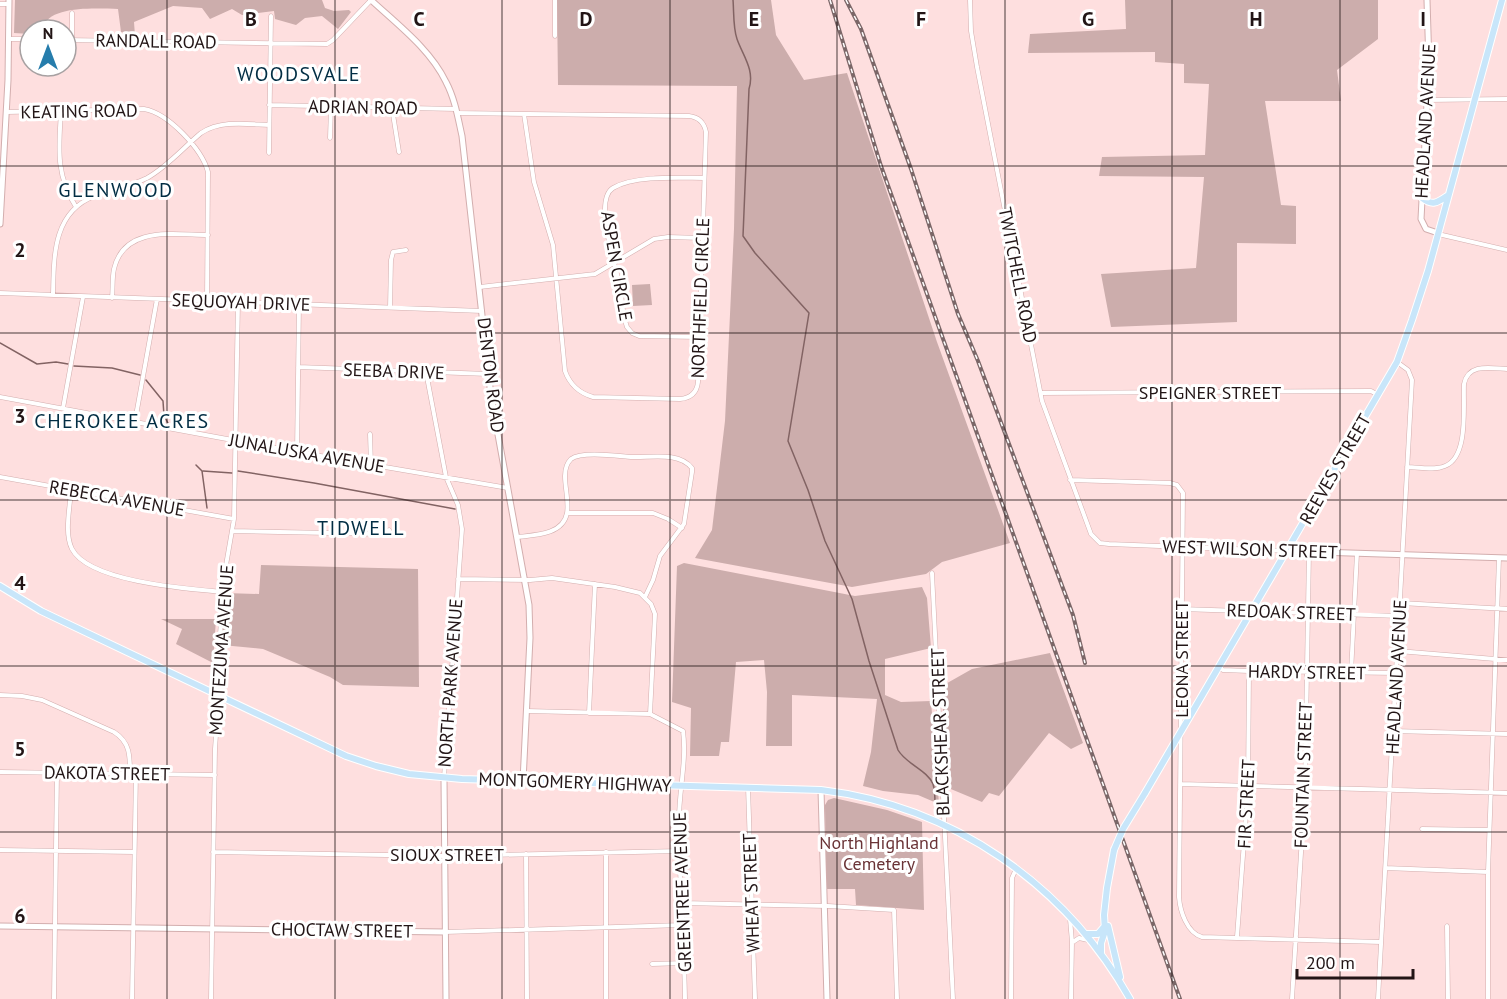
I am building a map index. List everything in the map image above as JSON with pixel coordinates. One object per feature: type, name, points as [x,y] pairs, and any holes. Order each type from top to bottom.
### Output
[{"type":"main road","name":"REEVES STREET","points":[[1097,946],[1104,926],[1108,879],[1120,834],[1396,362],[1412,320],[1438,233],[1502,0]]},
{"type":"main road","points":[[1422,198],[1434,204],[1448,196]]},
{"type":"main road","name":"MONTGOMERY HIGHWAY","points":[[0,586],[41,611],[360,761],[409,774],[444,778],[821,790],[881,802],[944,824],[987,847],[1017,868],[1050,896],[1097,946],[1121,984]]},
{"type":"main road","name":"REEVES STREET","points":[[1105,910],[1108,934],[1121,984]]},
{"type":"main road","points":[[1087,934],[1098,934],[1104,926]]},
{"type":"main road","points":[[1097,946],[1106,942],[1108,934]]},
{"type":"main road","points":[[1121,984],[1130,999]]},
{"type":"street","name":"RANDALL ROAD","points":[[78,40],[327,44],[371,0]]},
{"type":"street","name":"DENTON ROAD","points":[[371,0],[433,61],[447,83],[457,111],[467,165],[493,410],[525,580],[530,630],[523,781]]},
{"type":"street","points":[[555,0],[555,36]]},
{"type":"street","name":"TWITCHELL ROAD","points":[[970,0],[971,31],[977,67],[1041,393],[1048,420],[1070,480],[1089,529],[1097,541]]},
{"type":"street","name":"HEADLAND AVENUE","points":[[1426,0],[1429,38],[1428,100],[1422,222],[1429,231],[1438,233]]},
{"type":"street","points":[[0,4],[9,2],[7,112],[3,135],[0,224]]},
{"type":"street","points":[[71,18],[72,13]]},
{"type":"street","points":[[268,153],[271,16]]},
{"type":"street","points":[[9,39],[18,39]]},
{"type":"street","points":[[1428,100],[1507,99]]},
{"type":"street","name":"ADRIAN ROAD","points":[[269,105],[457,111]]},
{"type":"street","points":[[330,138],[331,107]]},
{"type":"street","points":[[392,108],[399,152]]},
{"type":"street","name":"KEATING ROAD","points":[[7,112],[148,110],[168,120],[204,160],[208,172],[207,301]]},
{"type":"street","points":[[61,111],[60,170],[67,193],[76,207]]},
{"type":"street","name":"NORTHFIELD CIRCLE","points":[[457,111],[696,117],[702,122],[705,129],[700,337],[698,385],[691,396],[683,399],[598,397],[585,394],[572,385],[565,371],[549,230],[534,182],[524,114]]},
{"type":"street","points":[[53,295],[57,237],[62,225],[76,207],[89,198],[146,178],[159,170],[205,130],[218,125],[269,125]]},
{"type":"street","name":"ASPEN CIRCLE","points":[[700,337],[639,336],[632,333],[625,323],[605,213],[606,199],[612,189],[653,178],[704,178]]},
{"type":"street","points":[[1438,233],[1507,250]]},
{"type":"street","points":[[112,298],[115,266],[122,251],[133,242],[147,235],[157,234],[208,235]]},
{"type":"street","points":[[480,287],[595,274],[654,239],[703,238]]},
{"type":"street","points":[[390,308],[393,252],[406,250]]},
{"type":"street","name":"SEQUOYAH DRIVE","points":[[0,293],[482,311]]},
{"type":"street","points":[[63,408],[83,296]]},
{"type":"street","points":[[135,421],[157,299]]},
{"type":"street","name":"MONTEZUMA AVENUE","points":[[211,999],[217,695],[224,592],[234,519],[238,302]]},
{"type":"street","points":[[297,452],[299,304]]},
{"type":"street","name":"HEADLAND AVENUE","points":[[1378,999],[1412,380],[1408,370],[1396,362]]},
{"type":"street","name":"SEEBA DRIVE","points":[[298,367],[489,374]]},
{"type":"street","points":[[1407,467],[1441,468],[1454,460],[1461,446],[1466,377],[1472,370],[1478,368],[1507,369]]},
{"type":"street","name":"NORTH PARK AVENUE","points":[[426,372],[446,477],[458,505],[461,519],[444,778],[446,999]]},
{"type":"street","name":"SPEIGNER STREET","points":[[1041,393],[1349,391],[1371,392],[1378,395]]},
{"type":"street","name":"JUNALUSKA AVENUE","points":[[0,397],[508,488]]},
{"type":"street","points":[[370,434],[370,465]]},
{"type":"street","points":[[517,537],[551,531],[560,526],[567,513],[566,471],[572,459],[580,456],[611,455],[663,457],[683,461],[692,468],[687,514],[682,528],[660,556],[645,597]]},
{"type":"street","name":"REBECCA AVENUE","points":[[0,477],[234,519]]},
{"type":"street","name":"LEONA STREET","points":[[1070,480],[1175,484],[1184,496],[1179,902],[1189,927],[1198,936],[1237,938]]},
{"type":"street","points":[[71,490],[69,539],[73,551],[82,560],[128,579],[224,592]]},
{"type":"street","points":[[567,513],[653,513],[682,528]]},
{"type":"street","points":[[232,531],[380,534],[389,530]]},
{"type":"street","name":"WEST WILSON STREET","points":[[1097,541],[1109,544],[1507,558]]},
{"type":"street","name":"FOUNTAIN STREET","points":[[1292,999],[1305,788],[1309,551]]},
{"type":"street","points":[[1351,673],[1358,553]]},
{"type":"street","points":[[1488,999],[1489,830],[1499,558]]},
{"type":"street","name":"BLACKSHEAR STREET","points":[[932,573],[953,999]]},
{"type":"street","points":[[458,579],[552,578],[628,590],[645,597],[651,604],[655,614],[650,714],[527,711]]},
{"type":"street","points":[[589,713],[596,584]]},
{"type":"street","points":[[1401,603],[1507,609]]},
{"type":"street","name":"REDOAK STREET","points":[[1181,609],[1400,616]]},
{"type":"street","points":[[1398,651],[1507,660]]},
{"type":"street","name":"HARDY STREET","points":[[1219,668],[1250,671],[1397,673]]},
{"type":"street","name":"FIR STREET","points":[[1237,938],[1248,787],[1250,671]]},
{"type":"street","points":[[0,695],[42,700],[114,732],[122,738],[129,749],[130,773]]},
{"type":"street","name":"GREENTREE AVENUE","points":[[650,714],[683,731],[680,851],[686,999]]},
{"type":"street","points":[[1393,731],[1507,734]]},
{"type":"street","name":"DAKOTA STREET","points":[[0,771],[215,775]]},
{"type":"street","points":[[54,999],[57,772]]},
{"type":"street","points":[[132,999],[136,773]]},
{"type":"street","points":[[1180,784],[1507,793]]},
{"type":"street","name":"WHEAT STREET","points":[[748,787],[755,999]]},
{"type":"street","points":[[821,790],[827,999]]},
{"type":"street","points":[[1422,829],[1489,830]]},
{"type":"street","points":[[0,850],[134,852]]},
{"type":"street","name":"SIOUX STREET","points":[[213,852],[445,856],[680,851]]},
{"type":"street","points":[[606,852],[606,999]]},
{"type":"street","points":[[526,854],[527,999]]},
{"type":"street","points":[[1011,999],[1012,878],[1017,868]]},
{"type":"street","points":[[1385,868],[1488,872]]},
{"type":"street","points":[[682,903],[894,910],[897,999]]},
{"type":"street","points":[[1069,914],[1072,942],[1071,999]]},
{"type":"street","name":"CHOCTAW STREET","points":[[0,926],[445,932],[683,925]]},
{"type":"street","points":[[1447,926],[1448,999]]},
{"type":"street","points":[[1072,942],[1079,938],[1097,946]]},
{"type":"street","points":[[1237,938],[1381,942]]},
{"type":"street","points":[[652,964],[685,963]]},
{"type":"green space","points":[[15,0],[322,0],[325,8],[351,12],[338,29],[322,16],[305,18],[296,25],[275,19],[274,11],[242,15],[232,9],[210,19],[202,8],[173,6],[134,22],[135,36],[121,32],[118,9],[87,9],[63,12],[51,18],[18,18],[18,33],[14,33]]},
{"type":"green space","points":[[557,0],[771,0],[776,35],[804,80],[847,73],[937,342],[1010,543],[942,562],[926,574],[852,587],[695,558],[712,530],[725,421],[734,229],[737,86],[558,85]]},
{"type":"green space","points":[[1125,0],[1378,0],[1378,39],[1337,70],[1341,101],[1265,101],[1281,205],[1296,206],[1296,244],[1237,243],[1237,322],[1111,327],[1101,274],[1196,268],[1204,177],[1099,176],[1102,157],[1205,155],[1209,84],[1184,83],[1184,64],[1155,62],[1155,52],[1028,53],[1030,34],[1126,29]]},
{"type":"green space","points":[[650,284],[652,305],[633,306],[632,285]]},
{"type":"green space","points":[[684,563],[855,596],[922,587],[927,598],[931,648],[885,659],[885,695],[901,702],[931,701],[939,804],[918,795],[863,786],[871,752],[877,699],[792,695],[792,746],[766,746],[767,692],[764,660],[736,662],[729,742],[721,742],[719,756],[690,756],[691,708],[672,702],[677,566]]},
{"type":"green space","points":[[261,565],[418,569],[419,687],[343,685],[330,677],[263,649],[222,645],[225,593],[259,594]]},
{"type":"green space","points":[[161,619],[216,619],[213,663],[176,644],[182,629]]},
{"type":"green space","points":[[1050,653],[1083,743],[1071,749],[1049,733],[999,796],[989,793],[982,802],[946,787],[942,686],[972,669]]},
{"type":"green space","name":"North Highland Cemetery","points":[[834,798],[887,810],[922,822],[924,910],[856,905],[855,889],[826,889],[825,805],[828,800]]},
{"type":"waterway","points":[[733,0],[736,35],[748,63],[750,76],[743,236],[755,253],[809,313],[788,441],[825,541],[852,599],[869,661],[898,750],[930,779],[933,784],[935,804]]},
{"type":"waterway","points":[[0,343],[37,364],[56,362],[68,364]]},
{"type":"waterway","points":[[74,366],[112,368],[140,375]]},
{"type":"waterway","points":[[146,380],[163,401],[164,416],[168,423]]},
{"type":"waterway","points":[[196,465],[202,471],[207,508]]},
{"type":"waterway","points":[[203,471],[232,473]]},
{"type":"waterway","points":[[238,471],[455,509]]},
{"type":"railway","points":[[830,0],[881,166],[1180,999]]},
{"type":"railway","points":[[846,0],[861,29],[911,169],[958,314],[978,361],[1073,615],[1085,663]]},
{"type":"district","name":"WOODSVALE","points":[[299,74]]},
{"type":"district","name":"GLENWOOD","points":[[116,190]]},
{"type":"district","name":"CHEROKEE ACRES","points":[[122,421]]},
{"type":"district","name":"TIDWELL","points":[[361,528]]}]
